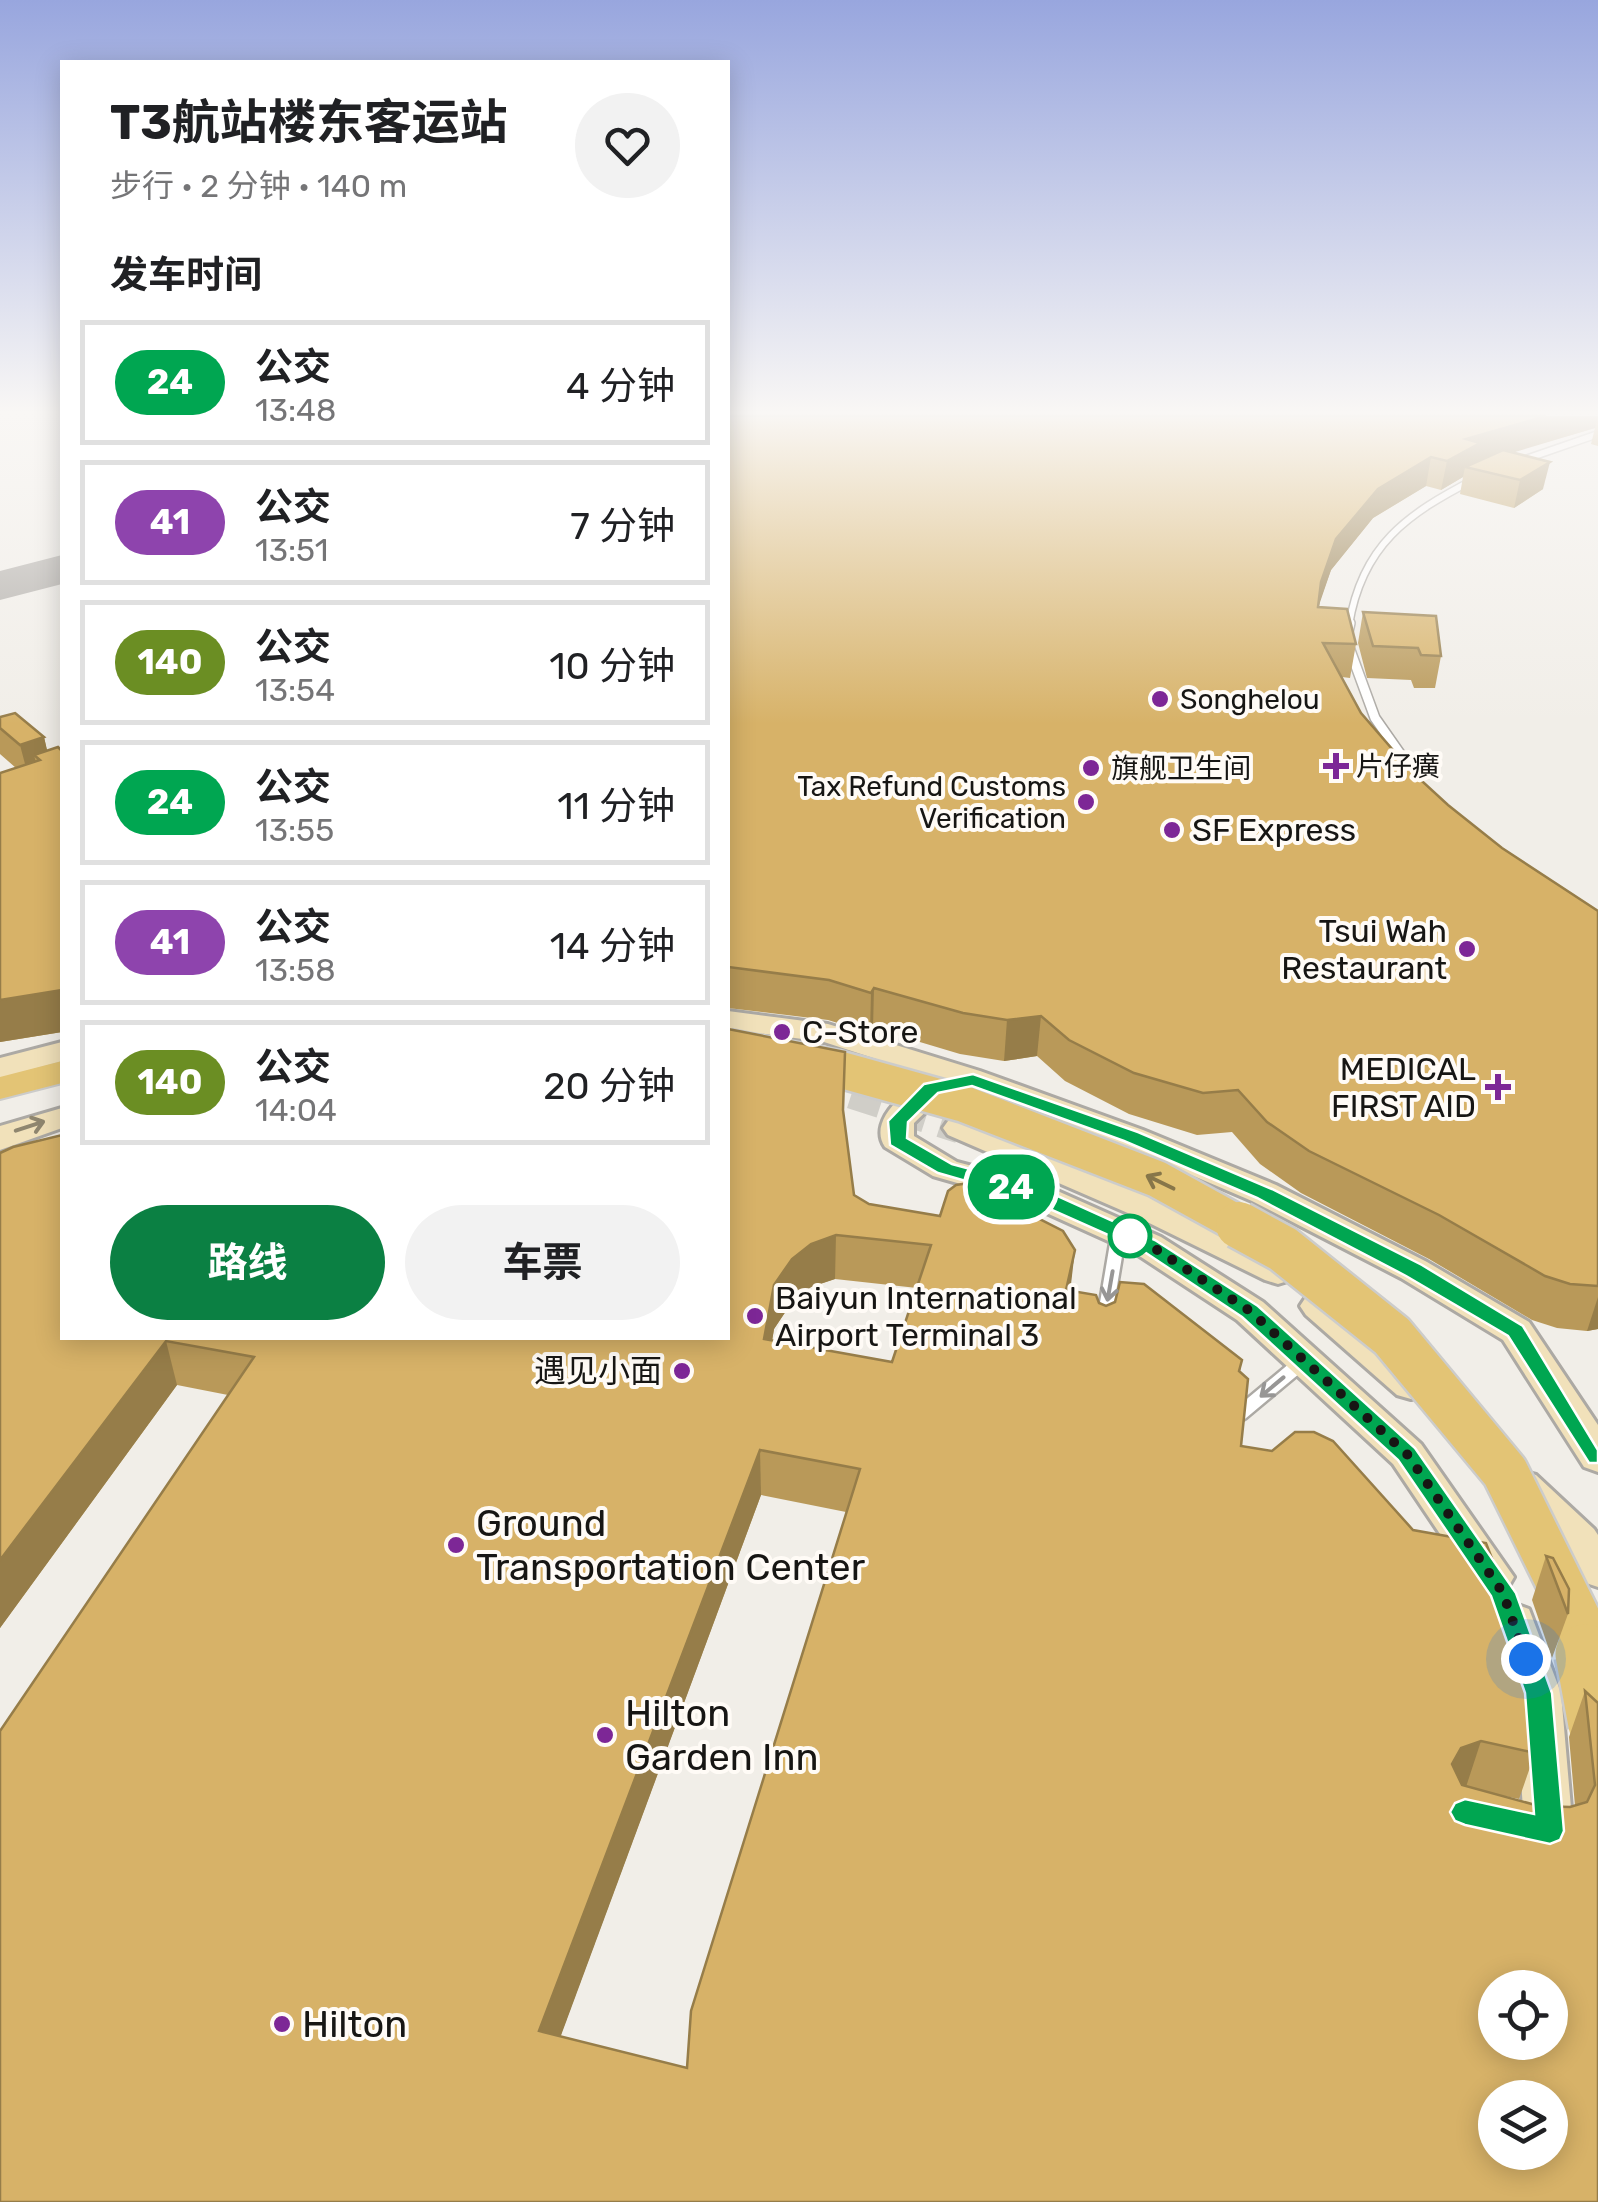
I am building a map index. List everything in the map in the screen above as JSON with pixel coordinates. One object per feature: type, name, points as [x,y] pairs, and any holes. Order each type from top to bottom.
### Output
[{"type":"main road","points":[[730,1020],[828,1033],[1131,1137],[1264,1193],[1414,1270],[1516,1331],[1598,1456]]},
{"type":"main road","points":[[730,1048],[838,1069],[964,1104],[1157,1179],[1283,1249],[1392,1336],[1505,1472],[1580,1624],[1598,1724]]},
{"type":"main road","points":[[0,1068],[60,1053]]},
{"type":"main road","points":[[0,1088],[60,1073]]},
{"type":"main road","points":[[973,1080],[931,1088],[898,1121],[897,1140],[945,1168],[1032,1193],[1148,1244],[1250,1311],[1407,1454],[1503,1593],[1538,1693],[1550,1831],[1499,1820]]},
{"type":"main road","points":[[0,1097],[39,1084],[60,1082]]},
{"type":"main road","points":[[0,1140],[15,1130],[60,1119]]},
{"type":"main road","points":[[960,1128],[1272,1266],[1396,1370],[1579,1540],[1598,1570]]},
{"type":"lane","points":[[1407,519],[1368,557],[1350,602],[1347,636],[1358,688],[1386,740],[1424,787]]},
{"type":"lane","points":[[1101,1340],[1119,1232]]},
{"type":"lane","points":[[1241,1413],[1304,1360]]},
{"type":"building","points":[[730,519],[1353,519],[1336,539],[1321,582],[1318,607],[1347,609],[1356,644],[1323,643],[1361,713],[1412,772],[1448,805],[1502,848],[1598,911],[1598,1286],[1570,1284],[1545,1276],[1439,1215],[1309,1151],[1267,1122],[1238,1090],[1203,1093],[1134,1073],[1069,1040],[1041,1016],[1007,1020],[963,1013],[829,980],[730,967]]},
{"type":"building","points":[[1363,612],[1436,616],[1441,656],[1421,655],[1418,648],[1373,646]]},
{"type":"building","points":[[15,713],[44,737],[20,745],[0,728],[0,717]]},
{"type":"building","points":[[60,749],[60,990],[0,1000],[0,773],[40,760],[34,755]]},
{"type":"building","points":[[730,1029],[845,1052],[843,1110],[854,1195],[869,1204],[940,1216],[948,1191],[969,1183],[1063,1231],[1075,1250],[1066,1290],[1096,1295],[1099,1303],[1106,1306],[1115,1302],[1120,1282],[1144,1284],[1242,1360],[1239,1371],[1248,1379],[1241,1446],[1272,1451],[1295,1432],[1314,1432],[1333,1441],[1413,1530],[1486,1543],[1527,1648],[1535,1753],[1481,1741],[1461,1748],[1452,1764],[1462,1785],[1539,1806],[1570,1807],[1587,1802],[1595,1785],[1585,1691],[1598,1703],[1598,2202],[0,2202],[0,1731],[254,1357],[166,1341],[0,1560],[0,1153],[60,1135],[60,1340],[730,1340]],"holes":[[[836,1235],[931,1245],[892,1362],[764,1339],[774,1285],[792,1259],[811,1244]],[[760,1450],[860,1469],[691,2011],[687,2068],[539,2031]]]},
{"type":"building","points":[[1546,1556],[1553,1558],[1569,1589],[1568,1614]]},
{"type":"taxiway","points":[[0,586],[60,570]]},
{"type":"tunnel","points":[[807,1079],[960,1128]]},
{"type":"bus line","name":"24","points":[[1465,1812],[1550,1831],[1538,1693],[1503,1593],[1407,1454],[1250,1311],[1148,1244],[1032,1193],[945,1168],[897,1140],[898,1121],[931,1088],[973,1080],[1131,1137],[1264,1193],[1414,1270],[1516,1331],[1598,1456]]},
{"type":"place","name":"Songhelou","points":[[1160,699]]},
{"type":"place","name":"片仔癀","points":[[1336,766]]},
{"type":"place","name":"旗舰卫生间","points":[[1091,768]]},
{"type":"place","name":"Tax Refund Customs Verification","points":[[1086,802]]},
{"type":"place","name":"SF Express","points":[[1172,830]]},
{"type":"place","name":"Tsui Wah Restaurant","points":[[1467,949]]},
{"type":"place","name":"C-Store","points":[[782,1032]]},
{"type":"place","name":"MEDICAL FIRST AID","points":[[1498,1087]]},
{"type":"place","name":"Baiyun International Airport Terminal 3","points":[[755,1316]]},
{"type":"place","name":"遇见小面","points":[[682,1371]]},
{"type":"place","name":"Ground Transportation Center","points":[[456,1545]]},
{"type":"place","name":"Hilton Garden Inn","points":[[605,1735]]},
{"type":"place","name":"Hilton","points":[[282,2024]]},
{"type":"route","points":[[1130,1236],[1119,1232],[1148,1244],[1250,1311],[1407,1454],[1503,1593],[1526,1659]]}]
